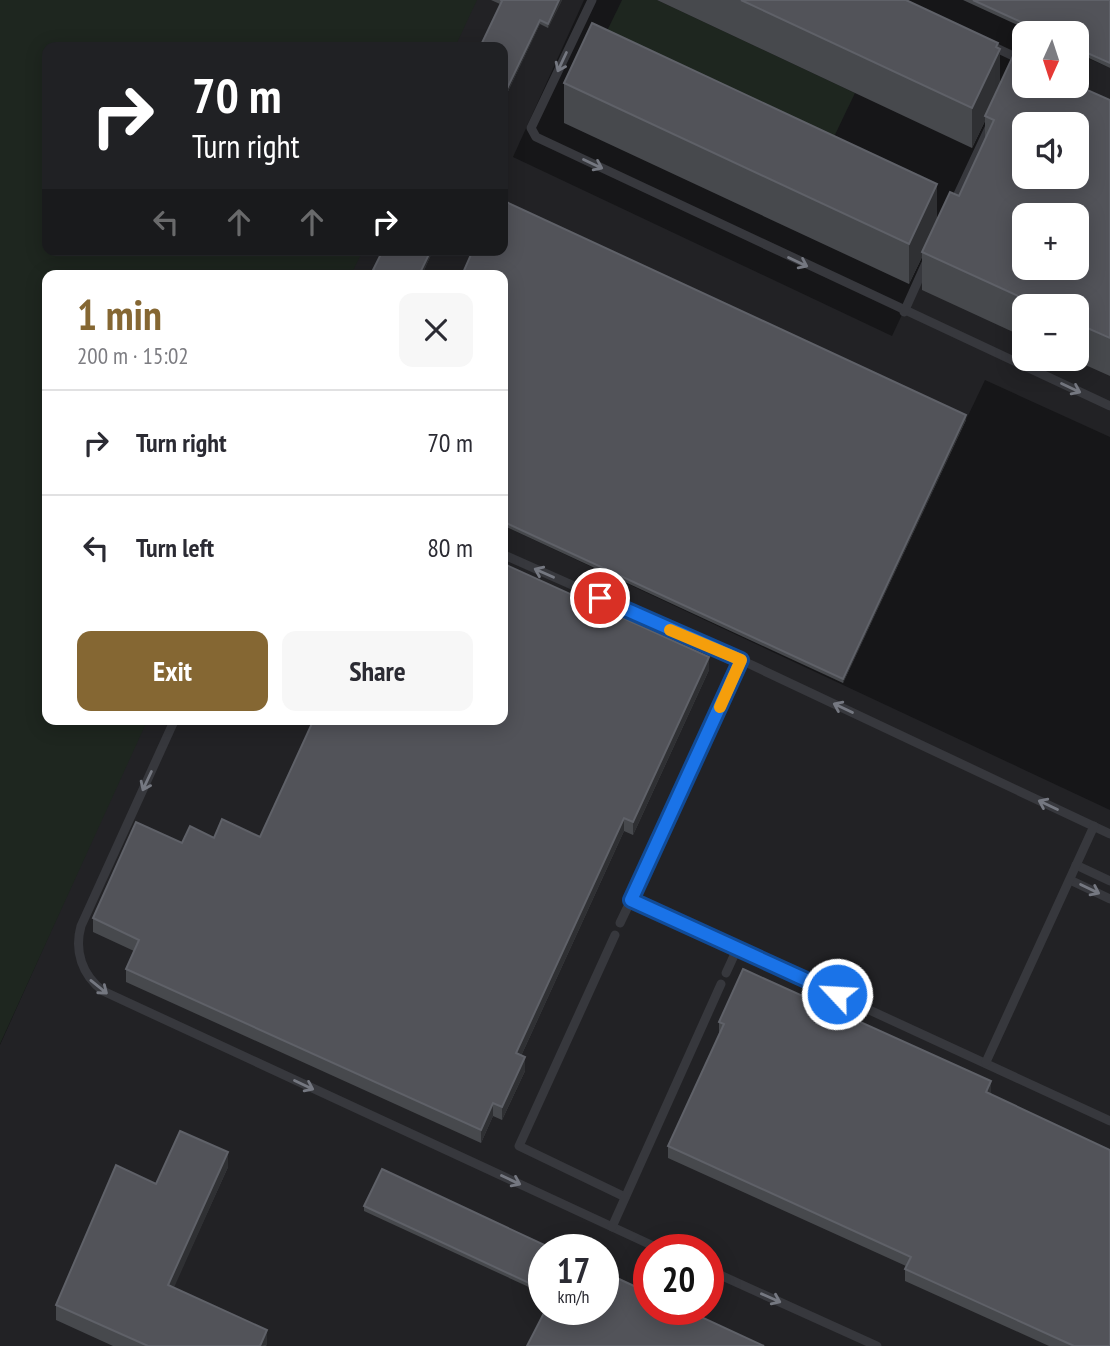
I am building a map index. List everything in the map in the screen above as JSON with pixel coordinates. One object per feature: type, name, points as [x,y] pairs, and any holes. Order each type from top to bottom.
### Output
[{"type":"lane","points":[[592,0],[531,128],[532,134],[904,312],[1110,406]]},
{"type":"lane","points":[[975,38],[1012,55]]},
{"type":"lane","points":[[950,211],[997,110]]},
{"type":"lane","points":[[904,312],[933,249]]},
{"type":"lane","points":[[508,557],[741,660],[1110,834]]},
{"type":"lane","points":[[620,923],[741,660]]},
{"type":"lane","points":[[172,725],[81,926],[78,948],[85,972],[94,985],[103,992],[633,1237]]},
{"type":"lane","points":[[986,1062],[1094,826]]},
{"type":"lane","points":[[1076,865],[1110,881]]},
{"type":"lane","points":[[1070,880],[1110,899]]},
{"type":"lane","points":[[631,900],[1110,1121]]},
{"type":"lane","points":[[615,935],[519,1146],[625,1197]]},
{"type":"lane","points":[[726,973],[737,948]]},
{"type":"lane","points":[[612,1227],[721,984]]},
{"type":"lane","points":[[724,1277],[877,1346]]},
{"type":"shaded area","points":[[0,0],[477,0],[457,42],[42,42],[42,256],[360,256],[353,270],[42,270],[42,725],[145,725],[0,1044]]},
{"type":"shaded area","points":[[475,0],[584,0],[513,157],[892,336],[1012,80],[1012,98],[1089,98],[1089,59],[1110,68],[1110,437],[985,380],[966,420],[508,207],[508,42],[455,42]]},
{"type":"shaded area","points":[[622,0],[657,0],[855,93],[819,168],[592,62]]},
{"type":"shaded area","points":[[355,256],[473,256],[466,270],[348,270]]},
{"type":"shaded area","points":[[508,528],[1110,810],[1110,1346],[0,1346],[0,1045],[143,725],[508,725]]},
{"type":"building","points":[[559,0],[548,24],[540,20],[508,87],[508,42],[482,42],[502,1]]},
{"type":"building","points":[[741,0],[906,0],[998,43],[996,47],[1000,49],[972,108]]},
{"type":"building","points":[[973,0],[1110,0],[1110,63],[1089,54],[1089,21],[1019,21]]},
{"type":"building","points":[[592,23],[937,184],[909,244],[564,83]]},
{"type":"building","points":[[1012,58],[1012,98],[1089,98],[1089,91],[1110,100],[1110,338],[1089,329],[1089,294],[1014,294],[922,252],[950,192],[959,196],[994,120],[985,116]]},
{"type":"building","points":[[508,203],[966,415],[843,679],[508,524],[508,270],[464,270],[470,256],[508,256]]},
{"type":"building","points":[[380,256],[428,256],[421,270],[373,270]]},
{"type":"building","points":[[508,566],[709,657],[633,822],[624,818],[516,1053],[525,1057],[502,1107],[493,1103],[481,1130],[126,969],[139,940],[93,918],[136,822],[182,843],[190,826],[214,838],[222,819],[260,837],[311,725],[508,725]]},
{"type":"building","points":[[743,969],[991,1081],[986,1092],[1110,1150],[1110,1346],[1074,1346],[905,1269],[911,1257],[668,1146],[724,1024],[719,1022]]},
{"type":"building","points":[[180,1131],[228,1152],[168,1285],[267,1330],[260,1346],[148,1346],[56,1305],[116,1165],[156,1184]]},
{"type":"building","points":[[382,1169],[528,1237],[528,1283],[364,1206]]},
{"type":"building","points":[[619,1279],[633,1286],[633,1325],[719,1325],[764,1346],[527,1346],[538,1325],[619,1325]]},
{"type":"slow traffic","points":[[670,630],[741,660],[720,707]]},
{"type":"route","points":[[600,598],[741,660],[631,900],[837,994]]}]
